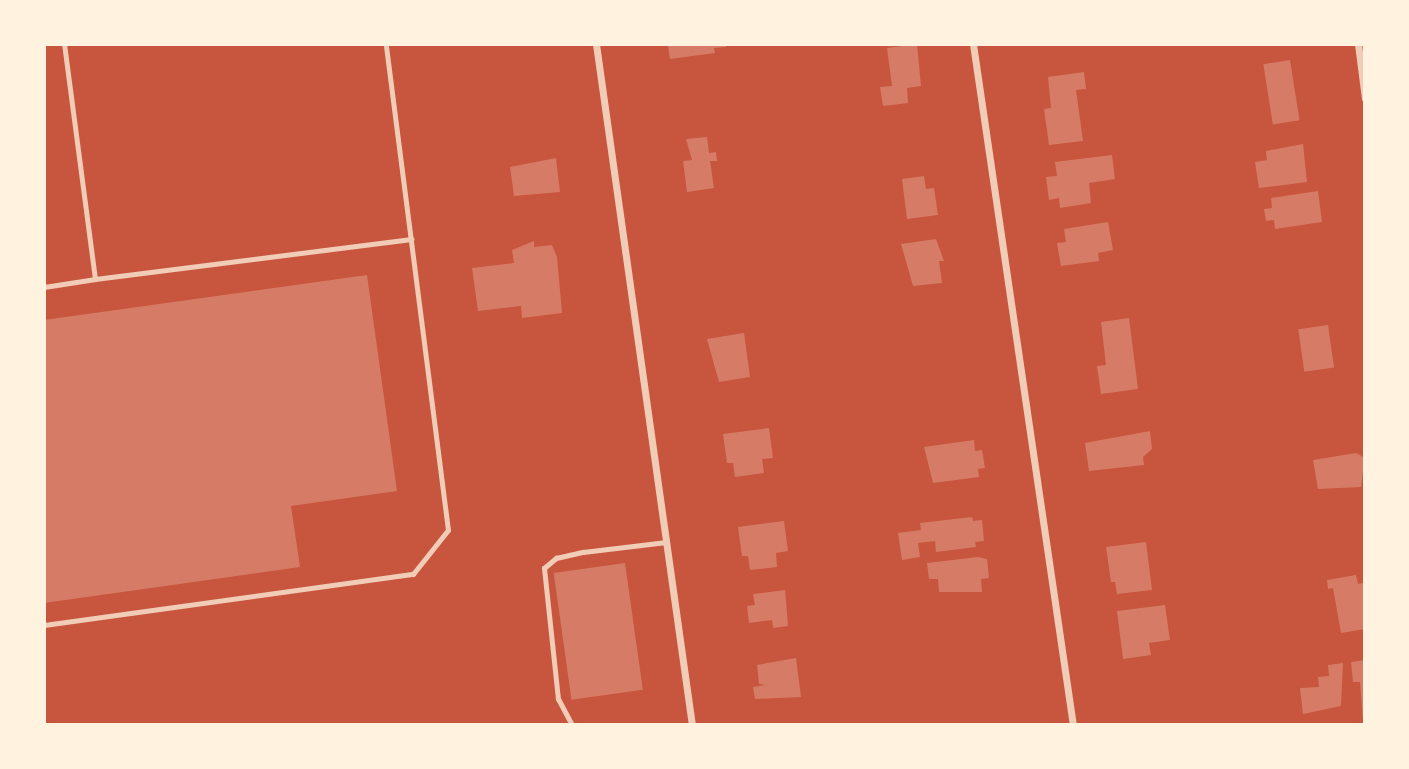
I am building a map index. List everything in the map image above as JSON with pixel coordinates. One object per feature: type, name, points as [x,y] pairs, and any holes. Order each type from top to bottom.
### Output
[{"type":"street","points":[[596,44],[692,725]]},
{"type":"street","points":[[973,44],[1073,725]]},
{"type":"street","points":[[1358,44],[1365,99]]},
{"type":"lane","points":[[64,44],[95,279]]},
{"type":"lane","points":[[44,625],[413,574],[448,530],[386,44]]},
{"type":"lane","points":[[44,287],[411,239]]},
{"type":"lane","points":[[572,725],[558,699],[544,568],[556,558],[583,552],[666,542]]},
{"type":"building","points":[[661,44],[726,44],[726,47],[714,48],[715,53],[670,59],[668,46]]},
{"type":"building","points":[[917,44],[921,86],[907,88],[908,103],[883,106],[880,87],[892,86],[887,48]]},
{"type":"building","points":[[1290,60],[1300,120],[1273,124],[1263,64]]},
{"type":"building","points":[[1084,72],[1086,89],[1076,90],[1083,141],[1049,145],[1044,109],[1051,108],[1048,77]]},
{"type":"building","points":[[707,137],[709,153],[716,152],[717,161],[710,161],[714,188],[687,192],[683,161],[692,160],[686,139]]},
{"type":"building","points":[[1303,144],[1307,182],[1259,188],[1255,162],[1267,160],[1266,151]]},
{"type":"building","points":[[1112,155],[1115,179],[1089,183],[1091,203],[1060,208],[1059,198],[1049,200],[1046,177],[1057,176],[1055,162]]},
{"type":"building","points":[[556,158],[560,192],[514,196],[510,167]]},
{"type":"building","points":[[924,176],[926,189],[934,188],[938,215],[907,219],[902,179]]},
{"type":"building","points":[[1318,191],[1322,222],[1275,229],[1274,220],[1266,221],[1264,209],[1272,208],[1271,198]]},
{"type":"building","points":[[1108,222],[1113,250],[1098,253],[1099,261],[1061,266],[1057,243],[1066,242],[1064,229]]},
{"type":"building","points":[[936,239],[944,261],[939,261],[942,283],[913,286],[901,244]]},
{"type":"building","points":[[534,241],[534,247],[552,245],[557,257],[562,313],[522,318],[521,306],[478,311],[472,268],[514,263],[512,250]]},
{"type":"building","points":[[367,275],[397,491],[291,506],[300,567],[44,603],[44,320]]},
{"type":"building","points":[[1129,318],[1138,389],[1101,394],[1097,366],[1106,365],[1101,322]]},
{"type":"building","points":[[1328,325],[1334,368],[1304,372],[1298,329]]},
{"type":"building","points":[[744,333],[750,377],[719,382],[707,339]]},
{"type":"building","points":[[769,428],[773,458],[762,459],[764,473],[735,477],[733,463],[727,463],[723,434]]},
{"type":"building","points":[[1150,431],[1152,449],[1143,457],[1144,465],[1089,471],[1085,443]]},
{"type":"building","points":[[974,440],[975,451],[982,450],[985,468],[978,469],[979,477],[933,483],[924,447]]},
{"type":"building","points":[[1356,453],[1365,458],[1361,487],[1318,489],[1313,460]]},
{"type":"building","points":[[972,517],[973,521],[982,520],[984,541],[975,542],[976,547],[936,552],[935,541],[918,543],[920,557],[902,560],[898,533],[921,530],[920,523]]},
{"type":"building","points":[[784,521],[788,551],[776,553],[777,567],[750,570],[748,556],[742,556],[738,527]]},
{"type":"building","points":[[1146,542],[1152,590],[1117,594],[1115,582],[1111,582],[1106,547]]},
{"type":"building","points":[[978,557],[987,559],[989,578],[981,579],[982,592],[939,592],[938,579],[929,579],[927,563]]},
{"type":"building","points":[[625,563],[643,690],[572,700],[554,573]]},
{"type":"building","points":[[1356,575],[1358,584],[1363,583],[1365,629],[1341,633],[1333,588],[1328,589],[1327,580]]},
{"type":"building","points":[[785,590],[788,626],[773,628],[772,620],[749,623],[747,606],[755,605],[753,594]]},
{"type":"building","points":[[1165,605],[1170,640],[1149,643],[1151,655],[1123,659],[1117,611]]},
{"type":"building","points":[[796,658],[801,697],[755,699],[753,687],[766,685],[759,684],[757,665]]},
{"type":"building","points":[[1365,660],[1363,722],[1360,682],[1353,682],[1351,662]]},
{"type":"building","points":[[1343,663],[1341,706],[1303,714],[1300,688],[1319,687],[1318,677],[1329,676],[1328,665]]}]
